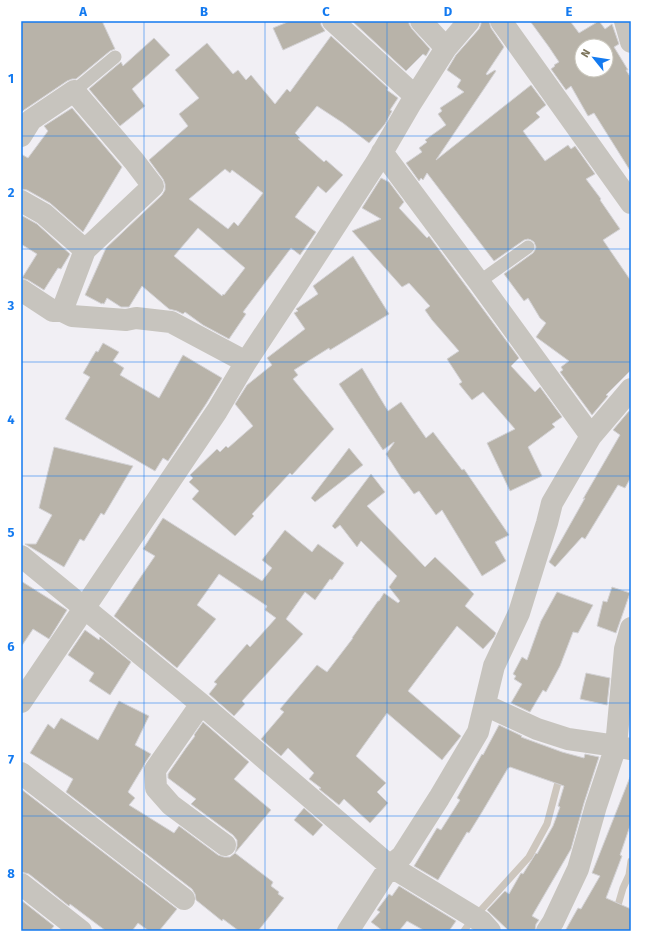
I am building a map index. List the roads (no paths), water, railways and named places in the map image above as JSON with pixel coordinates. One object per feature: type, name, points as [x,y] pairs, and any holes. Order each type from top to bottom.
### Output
[{"type":"street","points":[[333,21],[416,96]]},
{"type":"street","points":[[421,21],[446,48]]},
{"type":"street","points":[[22,699],[217,411],[246,362],[382,152],[446,48],[469,21]]},
{"type":"street","points":[[501,21],[631,204]]},
{"type":"street","points":[[625,21],[631,42]]},
{"type":"street","points":[[21,136],[31,120],[74,91],[134,161],[153,186],[85,250],[62,311]]},
{"type":"street","points":[[382,152],[591,436]]},
{"type":"street","points":[[21,201],[44,214],[85,250]]},
{"type":"street","points":[[21,290],[52,311],[62,311],[72,316],[126,320],[136,318],[171,322],[246,362]]},
{"type":"street","points":[[348,931],[390,866],[402,856],[439,798],[478,732],[494,666],[519,613],[552,503],[591,436],[631,389]]},
{"type":"street","points":[[21,556],[201,704],[390,866],[479,922]]},
{"type":"street","points":[[547,931],[553,922],[578,869],[596,806],[624,747],[625,649],[631,628]]},
{"type":"street","points":[[201,704],[155,770],[156,788],[171,805],[225,845]]},
{"type":"street","points":[[485,705],[537,729],[568,739],[624,747]]},
{"type":"street","points":[[21,773],[184,899]]},
{"type":"street","points":[[21,884],[81,931]]},
{"type":"lane","points":[[74,91],[115,57]]},
{"type":"lane","points":[[478,282],[528,247]]},
{"type":"waterway","points":[[464,931],[471,921],[529,857],[547,824],[560,775]]},
{"type":"waterway","points":[[616,912],[623,888],[629,875],[631,861]]}]
